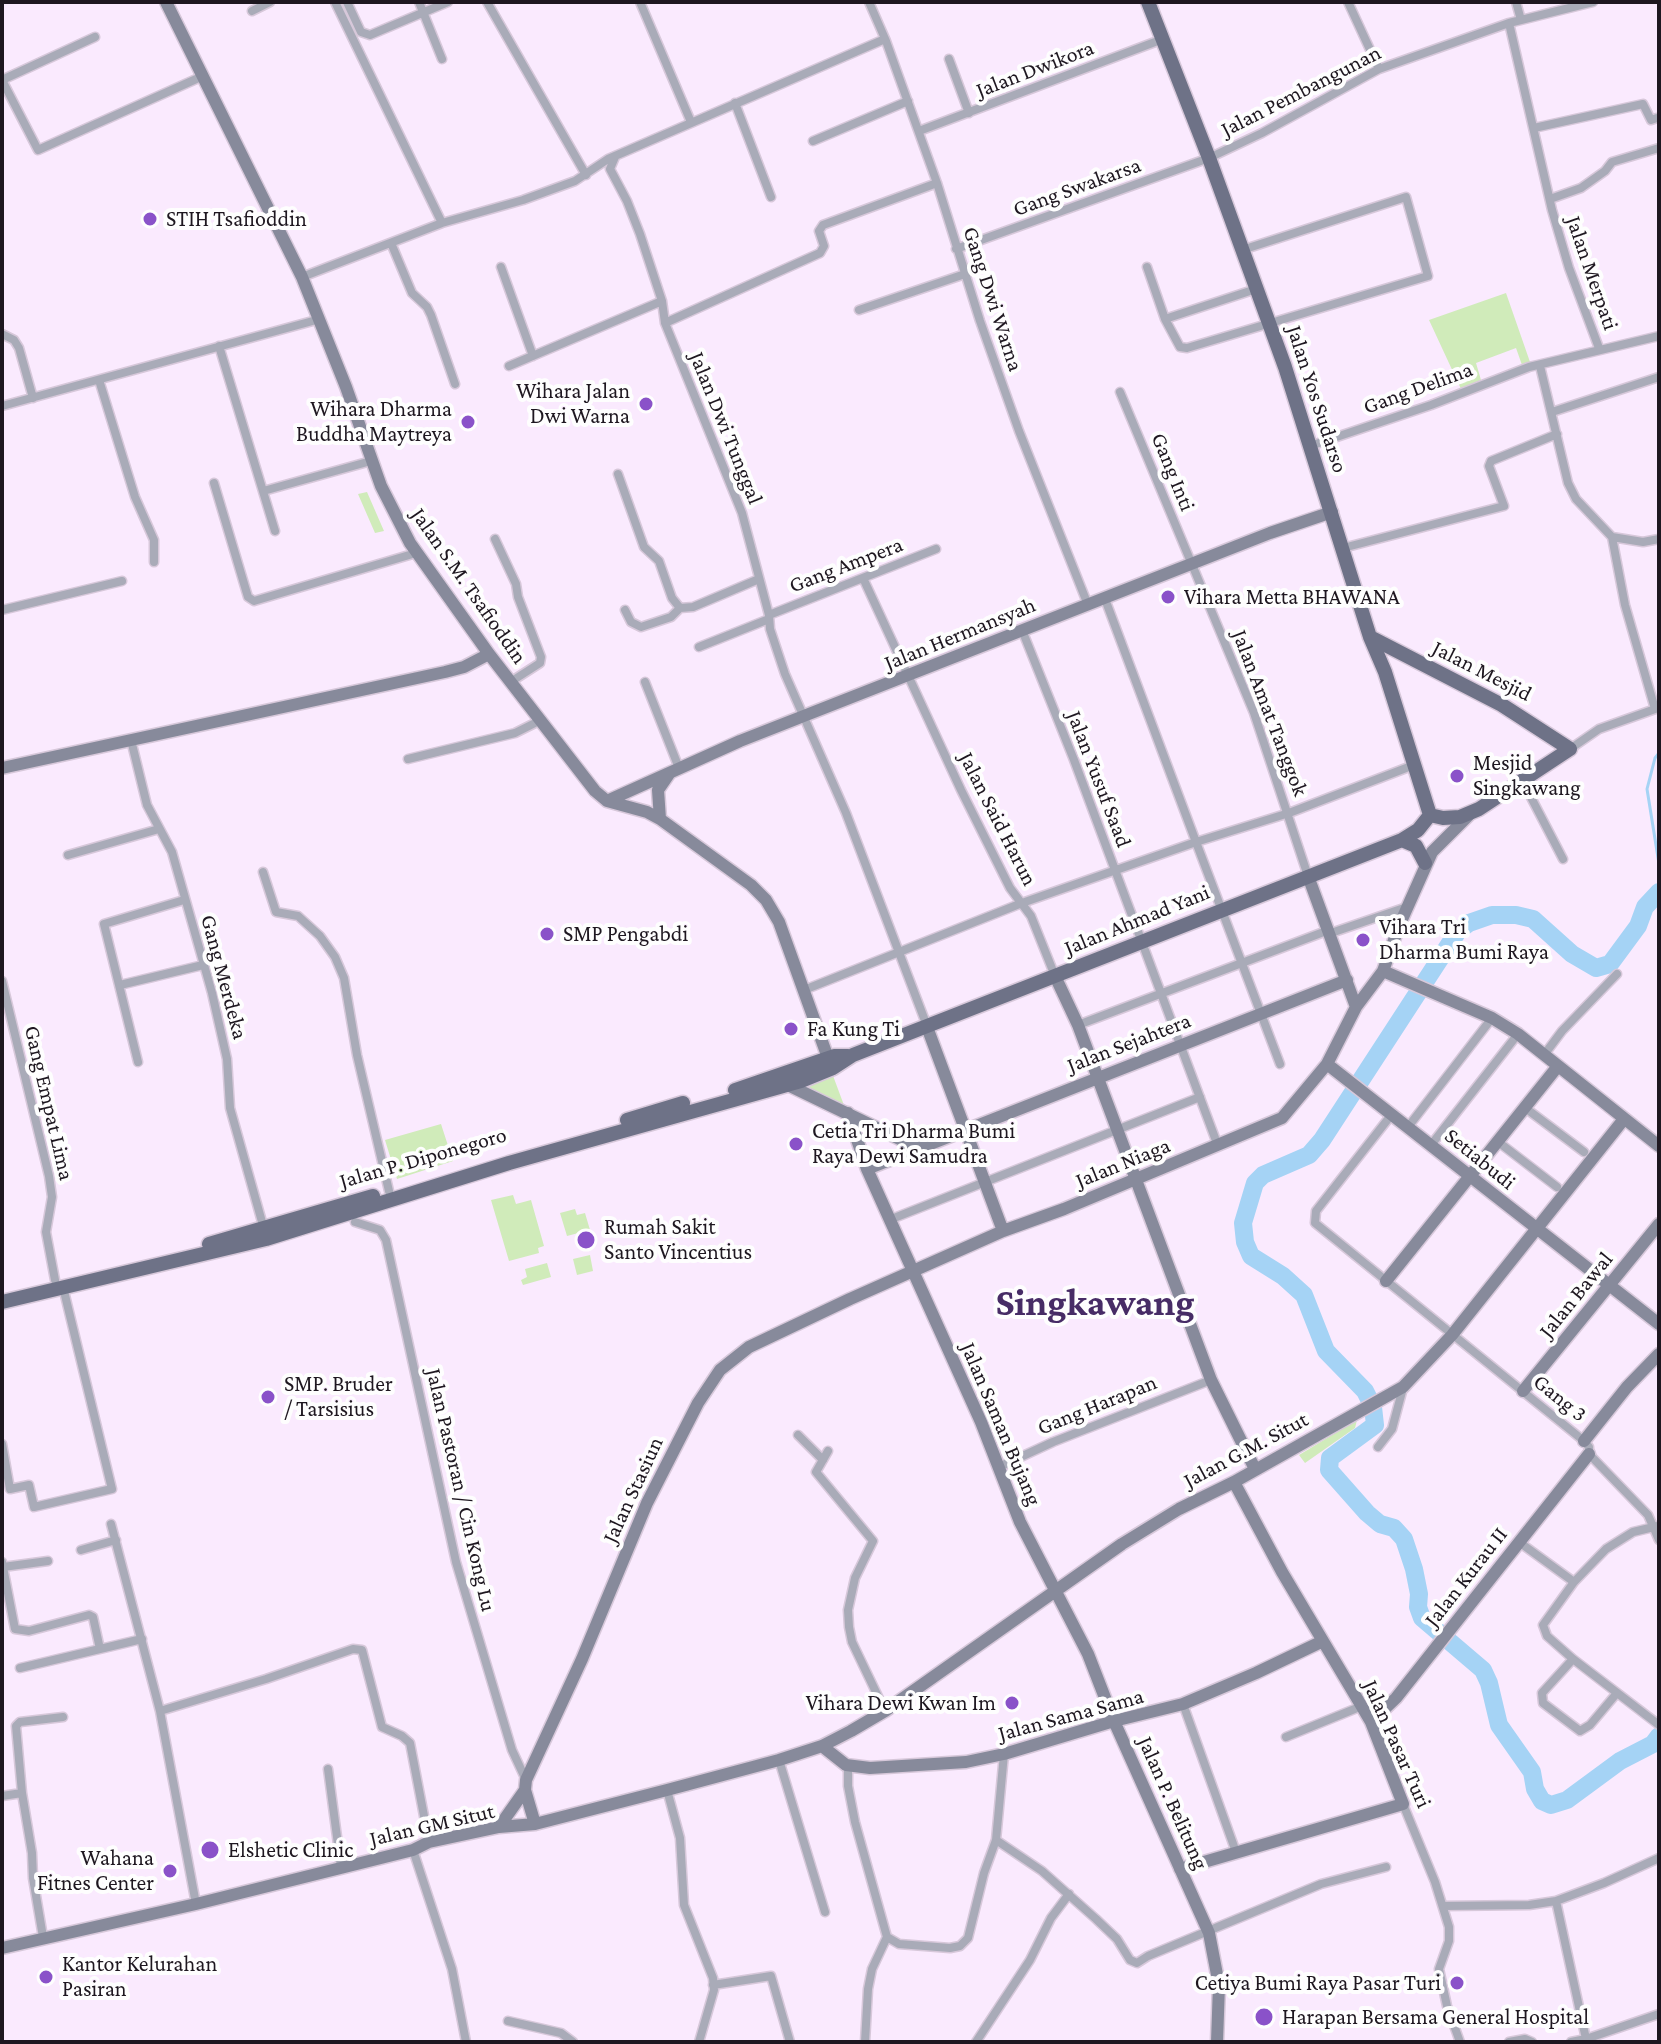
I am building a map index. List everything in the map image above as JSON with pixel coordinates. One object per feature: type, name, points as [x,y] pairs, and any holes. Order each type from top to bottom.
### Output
[{"type":"main road","name":"Jalan Yos Sudarso","points":[[1148,2],[1268,322],[1430,815]]},
{"type":"main road","name":"Jalan Mesjid","points":[[1370,637],[1512,711],[1570,749]]},
{"type":"main road","points":[[1385,672],[1409,658]]},
{"type":"main road","points":[[1430,815],[1443,818],[1472,813],[1570,749]]},
{"type":"main road","name":"Jalan Ahmad Yani","points":[[853,1055],[1402,840],[1418,830],[1430,815]]},
{"type":"main road","points":[[1402,840],[1416,846],[1425,863]]},
{"type":"main road","name":"Jalan P. Diponegoro","points":[[2,1292],[186,1260],[389,1191],[734,1090],[828,1058],[853,1055]]},
{"type":"main road","name":"Jalan P. Diponegoro","points":[[2,1302],[264,1229],[294,1225],[788,1085],[833,1068],[853,1055]]},
{"type":"street","name":"Jalan S.M. Tsafioddin","points":[[166,2],[302,277],[394,515],[416,553],[489,654],[586,782],[607,801]]},
{"type":"street","points":[[252,11],[270,2]]},
{"type":"street","points":[[335,2],[442,223]]},
{"type":"street","points":[[347,2],[361,32],[366,35],[448,2]]},
{"type":"street","points":[[419,2],[442,59]]},
{"type":"street","points":[[487,2],[588,174]]},
{"type":"street","points":[[640,2],[691,122]]},
{"type":"street","name":"Gang Dwi Warna","points":[[869,2],[919,131],[1019,431],[1088,605]]},
{"type":"street","points":[[1348,2],[1379,69]]},
{"type":"street","points":[[1516,2],[1521,20]]},
{"type":"street","name":"Jalan Pembangunan","points":[[1209,158],[1262,133],[1379,69],[1509,23],[1578,3],[1593,2]]},
{"type":"street","name":"Jalan Merpati","points":[[1509,23],[1569,268],[1599,348],[1540,366]]},
{"type":"street","points":[[95,37],[2,80],[38,150],[203,76]]},
{"type":"street","points":[[588,174],[600,163],[885,39]]},
{"type":"street","name":"Jalan Dwikora","points":[[919,131],[1164,39]]},
{"type":"street","points":[[949,59],[969,113]]},
{"type":"street","points":[[813,141],[908,101]]},
{"type":"street","points":[[735,103],[771,197]]},
{"type":"street","points":[[1534,128],[1643,104],[1651,120],[1657,118]]},
{"type":"street","points":[[1550,199],[1581,188],[1612,162],[1659,148]]},
{"type":"street","points":[[302,277],[442,223],[523,200],[588,174],[610,169],[615,157]]},
{"type":"street","name":"Gang Swakarsa","points":[[956,249],[1209,158]]},
{"type":"street","name":"Jalan Dwi Tunggal","points":[[610,169],[627,201],[662,301],[665,323],[742,513],[785,674],[846,813],[927,1027]]},
{"type":"street","points":[[665,323],[820,253],[824,246],[819,231],[823,225],[937,183]]},
{"type":"street","points":[[1147,267],[1165,319],[1180,347],[1194,346],[1428,276],[1406,197],[1241,250]]},
{"type":"street","points":[[391,243],[412,293],[431,315],[455,384]]},
{"type":"street","points":[[501,267],[533,356]]},
{"type":"street","points":[[859,310],[965,274]]},
{"type":"street","points":[[1165,319],[1256,289]]},
{"type":"street","points":[[509,366],[662,301]]},
{"type":"street","points":[[2,406],[320,319]]},
{"type":"street","points":[[2,334],[9,336],[19,348],[33,398]]},
{"type":"street","points":[[1599,348],[1659,336]]},
{"type":"street","points":[[219,346],[275,531]]},
{"type":"street","points":[[1540,366],[1572,491],[1612,537],[1625,605],[1657,708],[1613,723],[1570,749]]},
{"type":"street","name":"Gang Delima","points":[[1310,446],[1431,405],[1518,370],[1540,366]]},
{"type":"street","points":[[1552,412],[1659,377]]},
{"type":"street","points":[[99,380],[133,492],[154,540],[154,562]]},
{"type":"street","name":"Gang Inti","points":[[1120,392],[1192,565]]},
{"type":"street","points":[[1343,548],[1504,506],[1489,466],[1491,461],[1557,434]]},
{"type":"street","points":[[267,490],[371,461]]},
{"type":"street","points":[[618,474],[644,547],[659,561],[672,598],[680,608]]},
{"type":"street","points":[[214,483],[248,597],[254,601],[416,553]]},
{"type":"street","name":"Jalan Hermansyah","points":[[607,801],[803,717],[1270,533],[1332,512]]},
{"type":"street","points":[[1612,537],[1643,542],[1659,539]]},
{"type":"street","points":[[495,539],[516,584],[541,657],[540,663],[512,681]]},
{"type":"street","name":"Gang Ampera","points":[[699,647],[936,549]]},
{"type":"street","name":"Jalan Amat Tanggok","points":[[1192,565],[1254,713],[1308,876]]},
{"type":"street","name":"Jalan Said Harun","points":[[863,578],[961,790],[1010,888],[1031,916],[1055,976]]},
{"type":"street","points":[[625,610],[631,622],[641,627],[671,617],[680,608],[693,607],[759,579]]},
{"type":"street","points":[[2,610],[122,581]]},
{"type":"street","points":[[1105,599],[1280,1064]]},
{"type":"street","name":"Jalan Yusuf Saad","points":[[1022,630],[1074,760],[1218,1146]]},
{"type":"street","points":[[2,768],[454,669],[489,654]]},
{"type":"street","points":[[645,682],[677,769],[659,787],[660,819]]},
{"type":"street","points":[[408,759],[515,733],[541,720]]},
{"type":"street","name":"Gang Merdeka","points":[[131,740],[147,805],[172,852],[203,965],[227,1059],[230,1108],[264,1229]]},
{"type":"street","points":[[804,990],[1022,903],[1289,813],[1414,765]]},
{"type":"street","points":[[1522,780],[1563,859]]},
{"type":"street","points":[[607,801],[647,812],[660,819],[751,885],[766,900],[779,922],[828,1058]]},
{"type":"street","points":[[1327,1064],[1356,1007],[1383,971],[1425,863],[1472,813]]},
{"type":"street","points":[[68,855],[159,829]]},
{"type":"street","points":[[263,872],[276,912],[303,920],[320,936],[341,970],[357,1055],[389,1191]]},
{"type":"street","points":[[1308,876],[1356,1007]]},
{"type":"street","points":[[138,1062],[104,927],[106,922],[184,900]]},
{"type":"street","points":[[1078,1025],[1330,932],[1407,907]]},
{"type":"street","points":[[120,985],[203,965]]},
{"type":"street","points":[[1383,971],[1492,1018],[1518,1034],[1659,1146]]},
{"type":"street","points":[[1544,1055],[1562,1031],[1617,974]]},
{"type":"street","points":[[1055,976],[1078,1025],[1138,1179],[1211,1380],[1255,1469]]},
{"type":"street","name":"Jalan Sejahtera","points":[[867,1169],[1347,980]]},
{"type":"street","name":"Gang Empat Lima","points":[[2,981],[49,1176],[52,1197],[46,1225],[112,1489],[34,1507],[29,1485],[10,1489],[2,1444]]},
{"type":"street","points":[[1408,1127],[1492,1018]]},
{"type":"street","points":[[927,1027],[1003,1231]]},
{"type":"street","points":[[1431,1145],[1518,1034]]},
{"type":"street","name":"Setiabudi","points":[[1327,1064],[1659,1324]]},
{"type":"street","name":"Jalan Niaga","points":[[913,1273],[1003,1231],[1138,1179],[1282,1118],[1327,1064]]},
{"type":"street","points":[[1386,1281],[1558,1066]]},
{"type":"street","points":[[788,1085],[908,1143],[926,1145]]},
{"type":"street","points":[[889,1220],[1200,1097]]},
{"type":"street","points":[[1524,1107],[1584,1152]]},
{"type":"street","name":"Jalan Saman Bujang","points":[[848,1113],[889,1220],[999,1467],[1020,1522],[1054,1590]]},
{"type":"street","name":"Gang 3","points":[[1392,1114],[1316,1211],[1314,1219],[1319,1227],[1584,1441],[1589,1447],[1589,1454],[1657,1526],[1659,1540]]},
{"type":"street","name":"Jalan G.M. Situt","points":[[822,1746],[885,1711],[1054,1590],[1179,1509],[1234,1482],[1398,1390],[1452,1335],[1624,1119]]},
{"type":"street","points":[[1497,1141],[1557,1187]]},
{"type":"street","name":"Jalan Pastoran / Cin Kong Lu","points":[[355,1222],[380,1230],[386,1240],[456,1562],[512,1750],[526,1785]]},
{"type":"street","name":"Jalan Bawal","points":[[1523,1391],[1659,1224]]},
{"type":"street","name":"Jalan Stasiun","points":[[499,1827],[526,1785],[647,1503],[707,1387],[732,1359],[749,1347],[913,1273]]},
{"type":"street","points":[[1584,1441],[1627,1387],[1659,1354]]},
{"type":"street","name":"Gang Harapan","points":[[999,1467],[1053,1442],[1211,1380]]},
{"type":"street","points":[[1378,1447],[1392,1429],[1398,1390]]},
{"type":"street","points":[[798,1435],[825,1456],[816,1472],[873,1541],[855,1578],[848,1610],[852,1642],[885,1711]]},
{"type":"street","name":"Jalan Kurau II","points":[[1371,1722],[1396,1698],[1589,1454]]},
{"type":"street","name":"Jalan Pasar Turi","points":[[1234,1482],[1282,1572],[1371,1722],[1449,1927],[1449,1941],[1439,1969],[1441,1985],[1460,2042]]},
{"type":"street","points":[[111,1524],[160,1711],[196,1904]]},
{"type":"street","points":[[1656,1722],[1573,1659],[1547,1636],[1543,1628],[1544,1622],[1574,1582],[1606,1549],[1622,1538],[1657,1526]]},
{"type":"street","points":[[81,1550],[116,1540]]},
{"type":"street","points":[[1519,1542],[1574,1582]]},
{"type":"street","points":[[48,1561],[2,1564],[15,1629],[29,1631],[89,1615],[93,1617],[100,1649]]},
{"type":"street","name":"Jalan P. Belitung","points":[[1054,1590],[1088,1654],[1114,1721],[1209,1933],[1219,1985],[1217,2042]]},
{"type":"street","points":[[20,1668],[142,1639]]},
{"type":"street","name":"Jalan Sama Sama","points":[[848,1766],[906,1767],[966,1762],[1004,1754],[1183,1704],[1323,1641]]},
{"type":"street","points":[[160,1711],[353,1649],[362,1650],[382,1727],[410,1743],[429,1842]]},
{"type":"street","points":[[1573,1659],[1542,1693],[1543,1703],[1580,1731],[1590,1725],[1617,1693]]},
{"type":"street","points":[[1183,1704],[1236,1852]]},
{"type":"street","points":[[1286,1737],[1362,1706]]},
{"type":"street","points":[[43,1937],[22,1793],[17,1724],[63,1717]]},
{"type":"street","points":[[822,1746],[831,1756],[848,1766],[848,1786],[855,1822],[887,1937],[872,1969],[865,2042]]},
{"type":"street","name":"Jalan GM Situt","points":[[2,1948],[196,1904],[413,1850],[429,1842],[499,1827],[535,1824],[822,1746]]},
{"type":"street","points":[[887,1937],[899,1944],[950,1948],[964,1943],[968,1938],[984,1873],[996,1840],[1004,1754]]},
{"type":"street","points":[[779,1760],[825,1912]]},
{"type":"street","points":[[328,1769],[341,1867]]},
{"type":"street","points":[[526,1785],[535,1824]]},
{"type":"street","points":[[667,1790],[680,1838],[684,1905],[709,1967],[714,1990],[699,2042]]},
{"type":"street","points":[[2,1796],[22,1793]]},
{"type":"street","points":[[1180,1869],[1403,1804]]},
{"type":"street","points":[[996,1840],[1042,1871],[1069,1894],[1117,1939],[1130,1960],[1137,1963],[1321,1884],[1386,1867]]},
{"type":"street","points":[[413,1850],[452,1969],[466,2042]]},
{"type":"street","points":[[1443,1906],[1529,1905],[1556,1901],[1659,1858]]},
{"type":"street","points":[[976,2042],[1030,1960],[1051,1918],[1069,1894]]},
{"type":"street","points":[[1556,1901],[1586,2039]]},
{"type":"street","points":[[713,1985],[771,1976],[790,2042]]},
{"type":"street","points":[[1571,2042],[1659,2014]]},
{"type":"street","points":[[508,2021],[561,2033],[573,2042]]},
{"type":"street","points":[[1509,2042],[1525,2039],[1532,2042]]},
{"type":"green space","points":[[1506,293],[1530,362],[1522,365],[1516,348],[1476,363],[1481,380],[1461,389],[1429,320]]},
{"type":"green space","points":[[367,492],[384,531],[375,533],[358,494]]},
{"type":"green space","points":[[832,1073],[845,1108],[809,1089],[811,1084]]},
{"type":"green space","points":[[441,1124],[453,1161],[397,1179],[385,1140]]},
{"type":"green space","points":[[513,1195],[516,1204],[531,1200],[544,1246],[538,1248],[539,1253],[509,1261],[491,1200]]},
{"type":"green space","points":[[575,1209],[577,1215],[585,1213],[590,1230],[567,1236],[560,1213]]},
{"type":"green space","points":[[590,1255],[593,1271],[577,1275],[573,1259]]},
{"type":"green space","points":[[547,1263],[551,1277],[523,1285],[521,1280],[527,1277],[525,1269]]},
{"type":"green space","points":[[1357,1420],[1355,1428],[1305,1463],[1299,1455]]},
{"type":"waterway","points":[[1659,753],[1647,789],[1659,864]]},
{"type":"waterway","points":[[1659,892],[1645,907],[1638,926],[1610,964],[1596,968],[1572,954],[1533,919],[1492,915],[1469,923],[1458,931],[1322,1140],[1309,1155],[1263,1175],[1255,1183],[1243,1223],[1245,1242],[1251,1256],[1283,1276],[1304,1295],[1326,1351],[1365,1391],[1373,1407],[1375,1425],[1330,1458],[1329,1470],[1367,1513],[1380,1524],[1394,1528],[1404,1539],[1414,1569],[1422,1618],[1483,1670],[1499,1725],[1532,1772],[1535,1789],[1542,1801],[1551,1805],[1567,1800],[1620,1761],[1653,1744],[1659,1736]]},
{"type":"place","name":"STIH Tsafioddin","points":[[150,219]]},
{"type":"place","name":"Wihara Jalan Dwi Warna","points":[[646,404]]},
{"type":"place","name":"Wihara Dharma Buddha Maytreya","points":[[468,422]]},
{"type":"place","name":"Vihara Metta BHAWANA","points":[[1168,597]]},
{"type":"place","name":"Mesjid Singkawang","points":[[1457,776]]},
{"type":"place","name":"SMP Pengabdi","points":[[547,934]]},
{"type":"place","name":"Vihara Tri Dharma Bumi Raya","points":[[1363,940]]},
{"type":"place","name":"Fa Kung Ti","points":[[791,1029]]},
{"type":"place","name":"Cetia Tri Dharma Bumi Raya Dewi Samudra","points":[[796,1144]]},
{"type":"place","name":"Rumah Sakit Santo Vincentius","points":[[586,1240]]},
{"type":"place","name":"SMP. Bruder / Tarsisius","points":[[268,1397]]},
{"type":"place","name":"Vihara Dewi Kwan Im","points":[[1012,1703]]},
{"type":"place","name":"Elshetic Clinic","points":[[210,1850]]},
{"type":"place","name":"Wahana Fitnes Center","points":[[170,1871]]},
{"type":"place","name":"Kantor Kelurahan Pasiran","points":[[46,1977]]},
{"type":"place","name":"Cetiya Bumi Raya Pasar Turi","points":[[1457,1983]]},
{"type":"place","name":"Harapan Bersama General Hospital","points":[[1264,2017]]},
{"type":"district","name":"Singkawang","points":[[1095,1303]]}]
